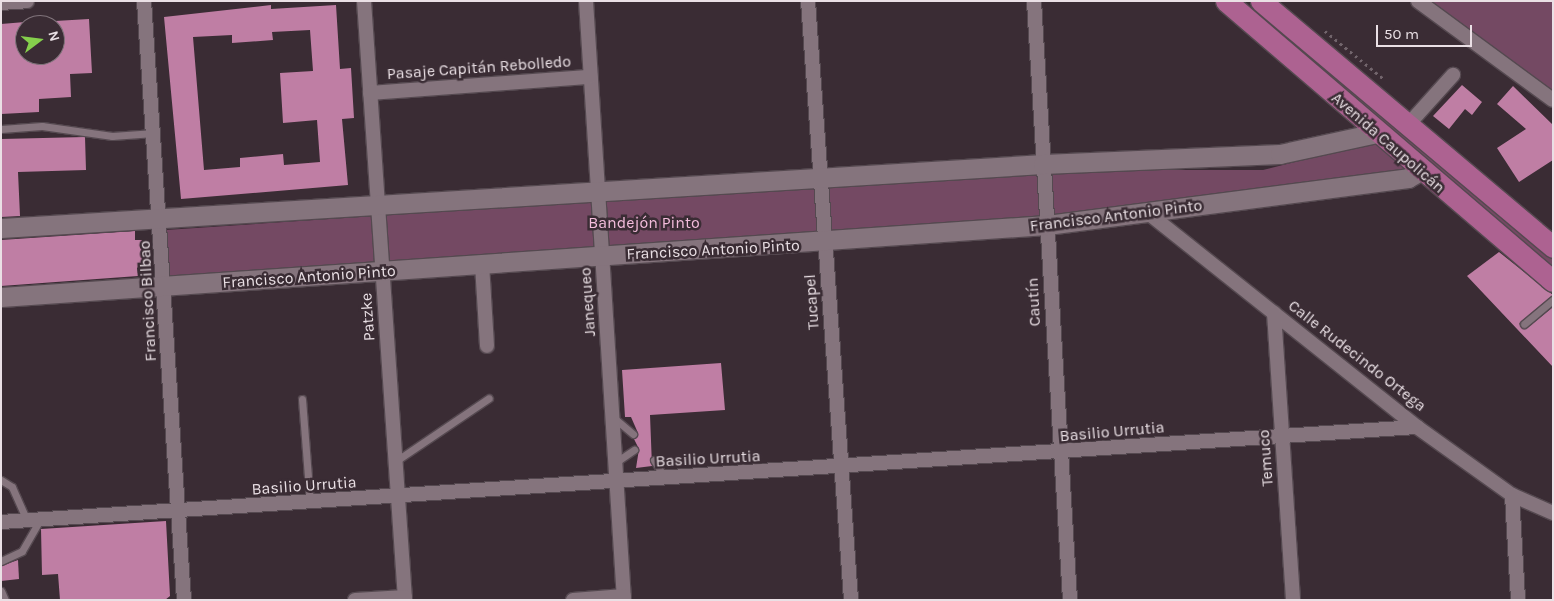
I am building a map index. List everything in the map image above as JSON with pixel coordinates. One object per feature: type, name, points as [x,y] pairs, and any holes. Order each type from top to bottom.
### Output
[{"type":"main road","name":"Avenida Caupolicán","points":[[1226,1],[1420,171],[1553,281]]},
{"type":"main road","name":"Avenida Caupolicán","points":[[1261,1],[1553,247]]},
{"type":"main road","points":[[1,228],[378,203],[598,192],[1043,164],[1280,154],[1376,133],[1413,131]]},
{"type":"main road","name":"Francisco Antonio Pinto","points":[[1,297],[165,288],[602,256],[826,244],[1047,226],[1408,178],[1420,171]]},
{"type":"street","points":[[1,3],[27,1]]},
{"type":"street","name":"Francisco Bilbao","points":[[144,1],[161,218],[177,512],[184,600]]},
{"type":"street","name":"Patzke","points":[[364,1],[405,598]]},
{"type":"street","name":"Janequeo","points":[[586,1],[624,598]]},
{"type":"street","name":"Tucapel","points":[[808,1],[851,600]]},
{"type":"street","name":"Cautín","points":[[1034,1],[1070,600]]},
{"type":"street","points":[[1418,1],[1553,100]]},
{"type":"street","points":[[1413,131],[1453,75]]},
{"type":"street","name":"Pasaje Capitán Rebolledo","points":[[370,93],[590,77]]},
{"type":"street","name":"Calle Rudecindo Ortega","points":[[1148,213],[1417,427],[1512,495],[1553,513]]},
{"type":"street","points":[[482,264],[487,346]]},
{"type":"street","name":"Temuco","points":[[1274,313],[1293,600]]},
{"type":"street","name":"Basilio Urrutia","points":[[1,522],[1061,454],[1417,427]]},
{"type":"street","points":[[1512,495],[1518,600]]},
{"type":"street","points":[[355,600],[405,598]]},
{"type":"street","points":[[573,600],[624,598]]},
{"type":"lane","points":[[1,129],[42,126],[112,136],[154,133]]},
{"type":"lane","points":[[1524,324],[1553,300]]},
{"type":"lane","points":[[396,462],[488,398]]},
{"type":"lane","points":[[302,399],[310,503]]},
{"type":"lane","points":[[613,418],[633,434]]},
{"type":"lane","points":[[616,462],[634,450]]},
{"type":"lane","points":[[654,460],[666,479]]},
{"type":"lane","points":[[1,480],[12,487],[34,520],[22,551],[1,561]]},
{"type":"lane","points":[[1,591],[5,600]]},
{"type":"path","points":[[1318,26],[1385,80]]},
{"type":"green space","points":[[1231,1],[1243,1],[1483,200],[1553,259],[1553,271]]},
{"type":"green space","points":[[1423,1],[1553,1],[1553,98]]},
{"type":"green space","name":"Bandejón Pinto","points":[[1378,141],[1408,164],[1403,171],[1070,217],[169,280],[166,230],[1064,170],[1263,170]]},
{"type":"building","points":[[271,5],[271,9],[336,5],[340,69],[351,68],[354,118],[342,119],[348,185],[181,199],[164,17]],"holes":[[[310,30],[313,71],[280,73],[283,123],[317,120],[320,162],[284,165],[283,154],[240,158],[240,167],[204,170],[193,37],[232,35],[232,43],[273,40],[272,32]]]},
{"type":"building","points":[[89,19],[92,73],[70,74],[71,97],[39,99],[39,112],[1,114],[1,24],[15,23],[15,65],[65,65],[65,20]]},
{"type":"building","points":[[1462,85],[1482,102],[1472,115],[1465,109],[1449,129],[1433,116]]},
{"type":"building","points":[[1513,86],[1553,125],[1553,160],[1519,182],[1497,148],[1526,129],[1497,104]]},
{"type":"building","points":[[85,137],[86,170],[18,172],[20,216],[1,217],[1,139]]},
{"type":"building","points":[[135,231],[135,240],[142,240],[144,268],[137,268],[138,276],[1,286],[1,240]]},
{"type":"building","points":[[1499,252],[1553,295],[1519,324],[1527,328],[1553,307],[1553,367],[1467,276]]},
{"type":"building","points":[[721,363],[725,410],[650,415],[652,466],[636,468],[639,449],[634,439],[638,433],[631,417],[625,417],[622,370]]},
{"type":"building","points":[[166,521],[170,596],[165,600],[60,600],[58,574],[42,575],[41,529]]},
{"type":"building","points":[[18,560],[19,579],[1,581],[1,566]]}]
